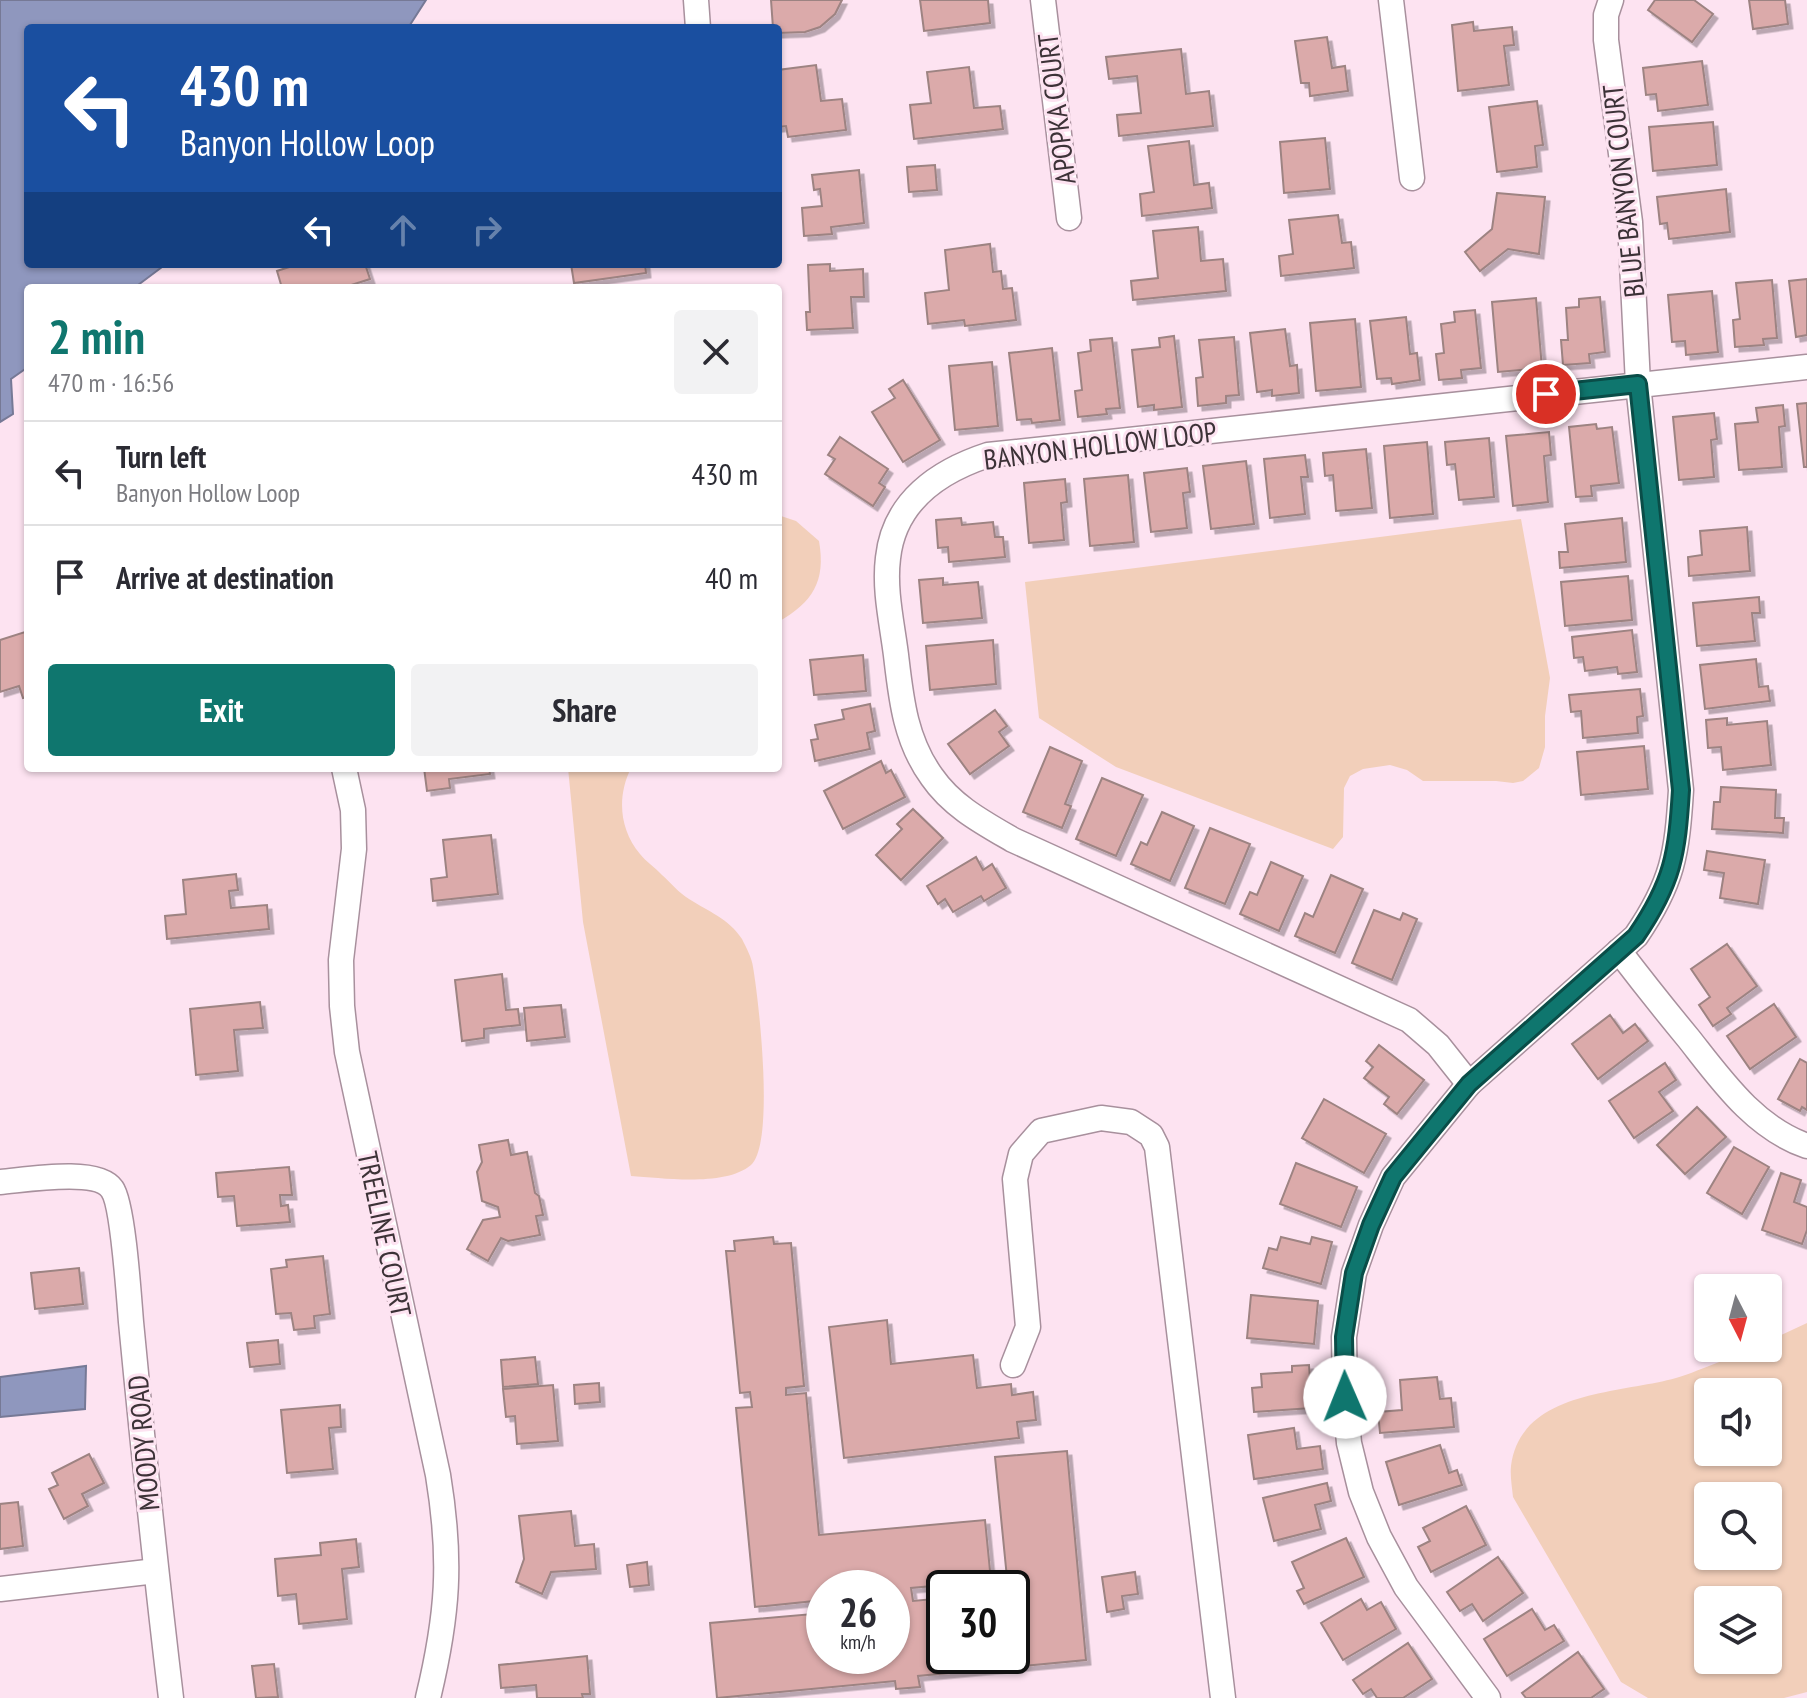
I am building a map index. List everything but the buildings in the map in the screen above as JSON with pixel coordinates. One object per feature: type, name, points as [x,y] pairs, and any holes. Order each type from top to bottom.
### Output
[{"type":"street","points":[[696,0],[698,24]]},
{"type":"street","name":"APOPKA COURT","points":[[1043,0],[1069,218]]},
{"type":"street","points":[[1391,0],[1412,178]]},
{"type":"street","name":"BLUE BANYON COURT","points":[[1488,1698],[1414,1598],[1379,1537],[1354,1466],[1345,1397],[1344,1337],[1354,1273],[1393,1177],[1469,1084],[1636,936],[1657,905],[1669,878],[1678,835],[1681,790],[1638,384],[1630,222],[1606,40],[1606,15],[1611,0]]},
{"type":"street","name":"BANYON HOLLOW LOOP","points":[[1469,1084],[1438,1045],[1409,1020],[1013,840],[967,813],[932,777],[911,738],[902,710],[888,585],[888,555],[899,522],[920,491],[939,475],[988,455],[1807,367]]},
{"type":"street","name":"TREELINE COURT","points":[[345,772],[351,800],[354,849],[341,960],[347,1052],[445,1516],[447,1602],[428,1698]]},
{"type":"street","points":[[1619,951],[1733,1094],[1759,1119],[1793,1141],[1807,1146]]},
{"type":"street","points":[[1013,1365],[1028,1327],[1015,1179],[1021,1154],[1041,1131],[1101,1118],[1131,1122],[1151,1135],[1157,1147],[1223,1698]]},
{"type":"street","name":"MOODY ROAD","points":[[0,1182],[95,1177],[112,1189],[118,1209],[126,1270],[171,1698]]},
{"type":"street","points":[[0,1589],[156,1571]]},
{"type":"shaded area","points":[[782,516],[796,521],[819,541],[821,555],[814,589],[782,619]]},
{"type":"shaded area","points":[[1521,519],[1550,678],[1545,747],[1539,768],[1523,781],[1423,781],[1407,770],[1390,765],[1363,769],[1350,776],[1344,788],[1343,837],[1333,849],[1116,767],[1039,718],[1025,582]]},
{"type":"shaded area","points":[[568,772],[630,772],[622,812],[633,844],[645,860],[682,894],[731,926],[749,953],[759,1009],[764,1102],[758,1152],[751,1165],[740,1172],[710,1179],[631,1176],[583,922]]},
{"type":"shaded area","points":[[1807,1323],[1807,1692],[1784,1698],[1648,1698],[1621,1682],[1513,1497],[1511,1466],[1519,1441],[1533,1422],[1553,1409],[1576,1400],[1676,1378],[1720,1362],[1782,1362],[1782,1335]]},
{"type":"water","points":[[0,0],[426,0],[411,24],[24,24],[24,268],[161,268],[139,284],[24,284],[24,370],[11,379],[13,414],[0,422]]},
{"type":"water","points":[[86,1366],[85,1409],[0,1417],[0,1377]]},
{"type":"route","points":[[1345,1397],[1344,1337],[1354,1273],[1393,1177],[1469,1084],[1636,936],[1657,905],[1669,878],[1678,835],[1681,790],[1638,384],[1546,394]]}]
